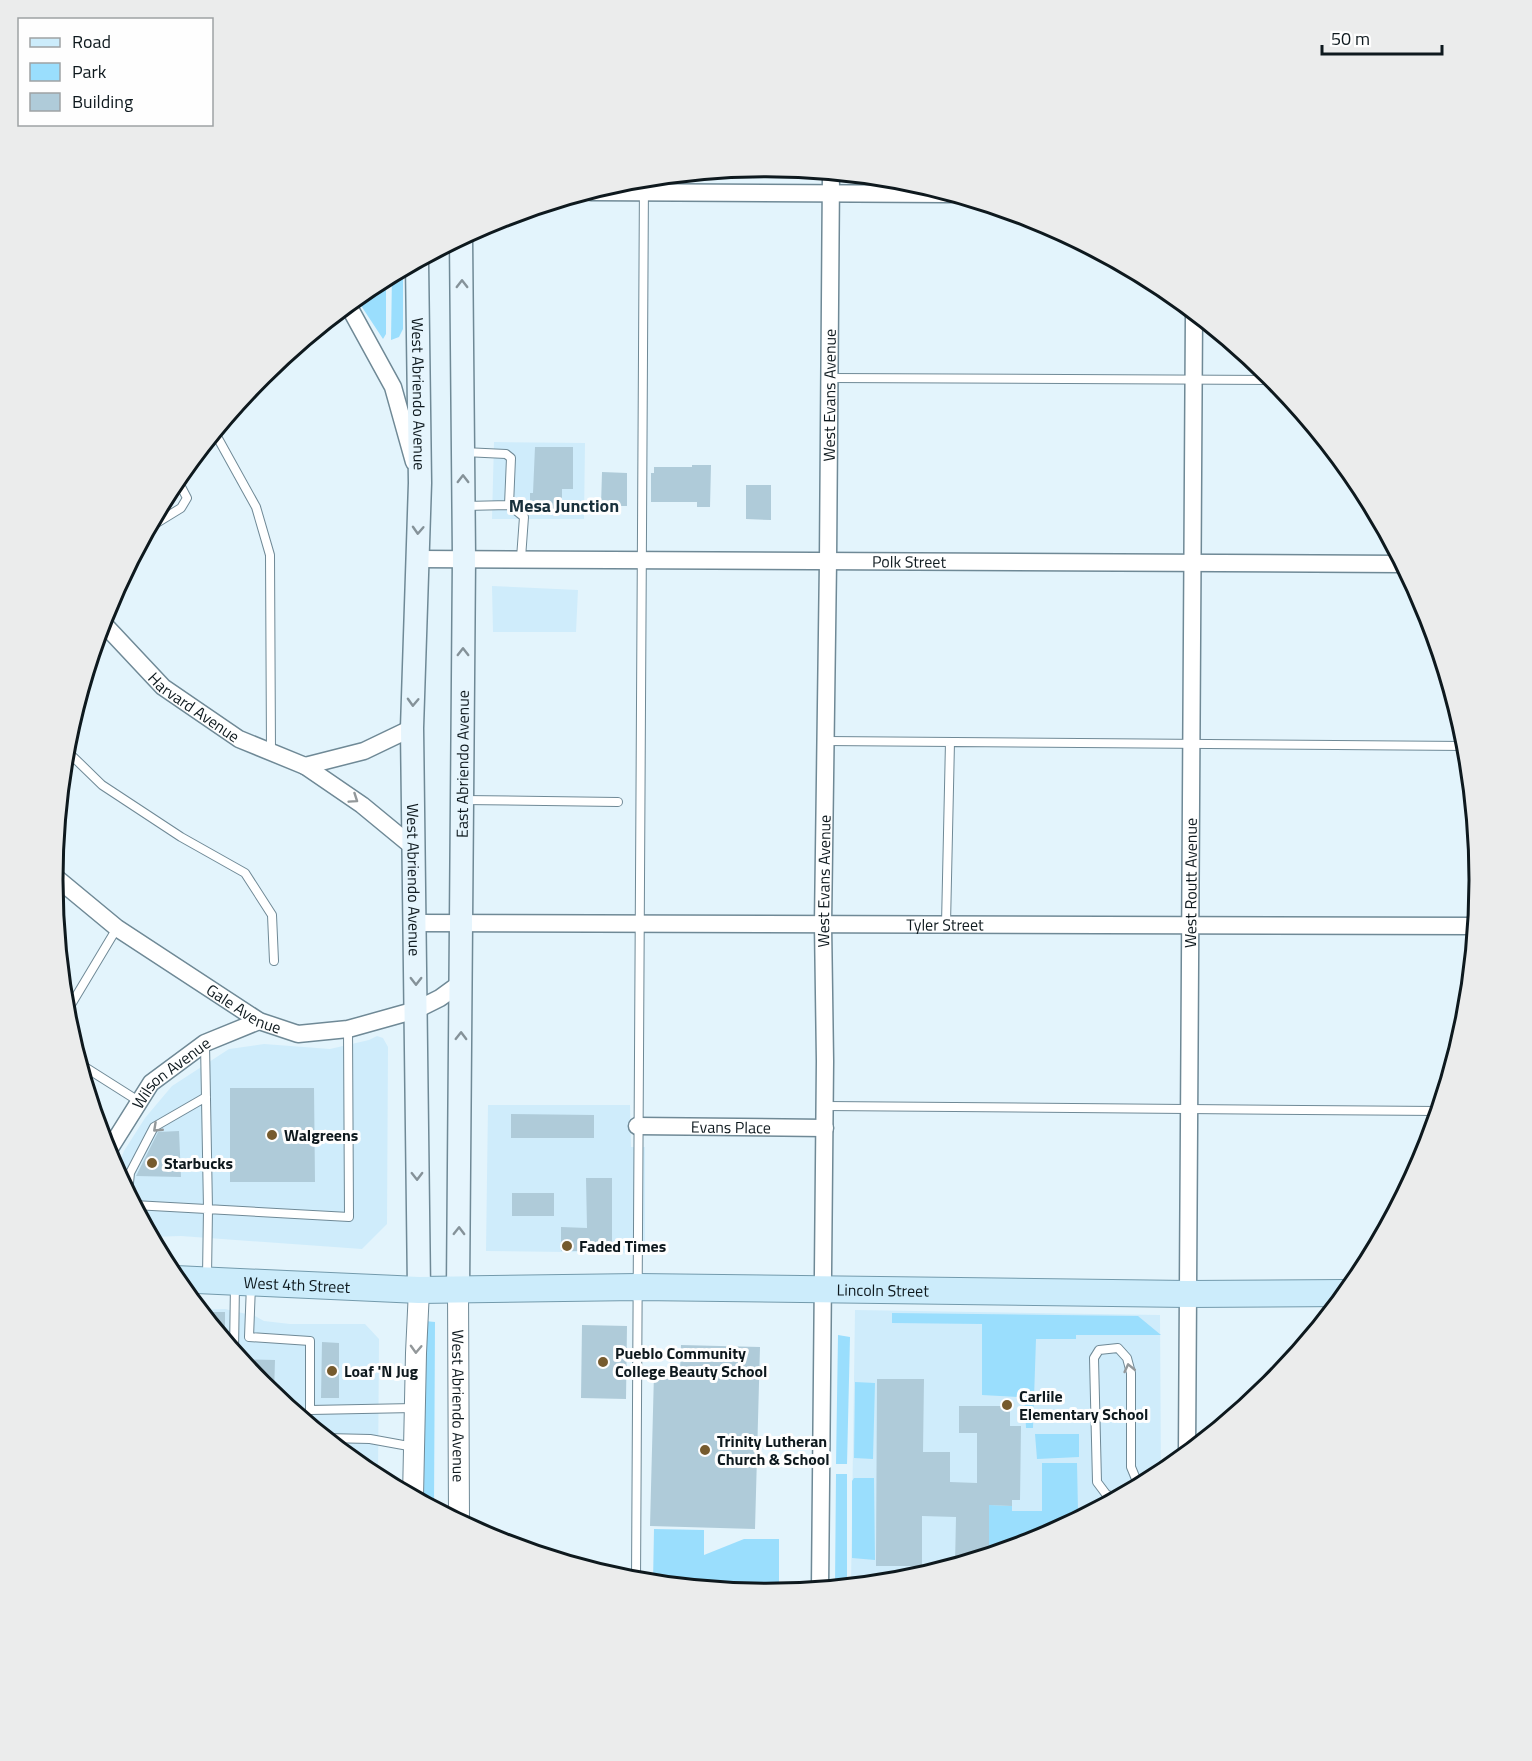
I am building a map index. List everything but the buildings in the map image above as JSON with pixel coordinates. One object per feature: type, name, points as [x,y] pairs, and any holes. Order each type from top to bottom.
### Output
[{"type":"main road","name":"East Abriendo Avenue","points":[[458,1289],[464,558],[462,247]]},
{"type":"main road","name":"West Abriendo Avenue","points":[[417,271],[420,483],[412,728],[419,1290]]},
{"type":"main road","name":"West 4th Street","points":[[187,1279],[419,1290]]},
{"type":"main road","name":"Lincoln Street","points":[[419,1290],[638,1287],[1188,1294],[1335,1293]]},
{"type":"street","name":"West Evans Avenue","points":[[820,1581],[825,1128],[823,924],[831,181]]},
{"type":"street","points":[[662,186],[831,193],[915,194]]},
{"type":"street","points":[[352,313],[393,387],[420,483]]},
{"type":"street","name":"West Routt Avenue","points":[[1187,1443],[1194,323]]},
{"type":"street","name":"Polk Street","points":[[417,559],[1394,564]]},
{"type":"street","name":"Harvard Avenue","points":[[110,630],[163,687],[239,739],[305,766],[363,805],[413,847]]},
{"type":"street","points":[[305,766],[364,751],[412,728]]},
{"type":"street","name":"Gale Avenue","points":[[63,883],[117,928],[259,1022],[298,1034],[348,1029],[416,1010],[440,998],[462,982]]},
{"type":"street","name":"Tyler Street","points":[[416,923],[1467,926]]},
{"type":"street","name":"Wilson Avenue","points":[[114,1142],[152,1083],[205,1043],[259,1022]]},
{"type":"street","name":"Evans Place","points":[[637,1126],[825,1128]]},
{"type":"street","name":"West Abriendo Avenue","points":[[458,1289],[459,1513]]},
{"type":"street","name":"West Abriendo Avenue","points":[[413,1488],[419,1290]]},
{"type":"lane","points":[[636,1571],[644,189]]},
{"type":"lane","points":[[830,378],[1260,380]]},
{"type":"lane","points":[[219,439],[256,507],[270,555],[271,752]]},
{"type":"lane","points":[[463,452],[506,454],[511,458],[509,504]]},
{"type":"lane","points":[[163,519],[181,508],[187,498],[182,489]]},
{"type":"lane","points":[[463,506],[509,504],[524,517],[521,558]]},
{"type":"lane","points":[[826,741],[1456,746]]},
{"type":"lane","points":[[946,924],[950,742]]},
{"type":"lane","points":[[74,757],[102,785],[181,837],[245,873],[272,915],[274,961]]},
{"type":"lane","points":[[462,800],[618,802]]},
{"type":"lane","points":[[74,1000],[117,928]]},
{"type":"lane","points":[[143,1205],[349,1217],[348,1029]]},
{"type":"lane","points":[[205,1043],[207,1280]]},
{"type":"lane","points":[[89,1070],[140,1102]]},
{"type":"lane","points":[[129,1177],[154,1127],[206,1096]]},
{"type":"lane","points":[[825,1106],[1430,1111]]},
{"type":"lane","points":[[235,1342],[243,1281]]},
{"type":"lane","points":[[243,1281],[249,1337],[310,1341],[310,1410],[415,1408]]},
{"type":"lane","points":[[1107,1494],[1097,1482],[1094,1358],[1099,1350],[1118,1348],[1127,1358],[1131,1373],[1131,1467],[1136,1478]]},
{"type":"lane","points":[[338,1438],[370,1439],[414,1447]]},
{"type":"shaded area","points":[[494,442],[585,443],[584,519],[492,519]]},
{"type":"shaded area","points":[[492,586],[578,590],[576,632],[493,632]]},
{"type":"shaded area","points":[[377,1036],[383,1038],[388,1047],[387,1224],[362,1249],[181,1236],[160,1237],[121,1159],[145,1118],[172,1086],[229,1049],[264,1044],[330,1049]]},
{"type":"shaded area","points":[[488,1105],[630,1105],[631,1147],[645,1147],[645,1253],[486,1251]]},
{"type":"shaded area","points":[[225,1309],[255,1316],[264,1321],[290,1324],[365,1324],[379,1339],[378,1467],[302,1409],[237,1344],[209,1310]]},
{"type":"shaded area","name":"Carlile Elementary School","points":[[855,1310],[1160,1315],[1161,1462],[1077,1511],[1035,1530],[948,1560],[851,1578]]},
{"type":"green space","points":[[403,279],[403,329],[399,337],[391,340],[392,286]]},
{"type":"green space","points":[[386,289],[386,334],[383,339],[361,306]]},
{"type":"green space","points":[[892,1313],[1138,1316],[1161,1335],[1076,1335],[1076,1339],[1036,1339],[1033,1428],[1026,1428],[1025,1406],[1018,1397],[982,1395],[982,1324],[892,1323]]},
{"type":"green space","points":[[425,1321],[435,1322],[434,1500],[424,1494]]},
{"type":"green space","points":[[838,1335],[850,1337],[847,1464],[836,1464]]},
{"type":"green space","points":[[855,1382],[875,1383],[873,1459],[854,1458]]},
{"type":"green space","points":[[1035,1434],[1079,1434],[1079,1457],[1037,1459]]},
{"type":"green space","points":[[1042,1463],[1077,1463],[1078,1510],[989,1547],[989,1505],[1012,1506],[1012,1511],[1042,1511]]},
{"type":"green space","points":[[836,1474],[847,1474],[847,1578],[835,1579]]},
{"type":"green space","points":[[854,1478],[874,1478],[875,1560],[852,1558],[852,1481]]},
{"type":"green space","points":[[654,1529],[704,1530],[704,1555],[744,1539],[779,1539],[779,1583],[720,1582],[653,1574]]},
{"type":"place","name":"Walgreens","points":[[272,1135]]},
{"type":"place","name":"Starbucks","points":[[152,1163]]},
{"type":"place","name":"Faded Times","points":[[567,1246]]},
{"type":"place","name":"Pueblo Community College Beauty School","points":[[603,1362]]},
{"type":"place","name":"Loaf 'N Jug","points":[[332,1371]]},
{"type":"place","name":"Carlile Elementary School","points":[[1007,1405]]},
{"type":"place","name":"Trinity Lutheran Church & School","points":[[705,1450]]},
{"type":"district","name":"Mesa Junction","points":[[564,505]]}]
